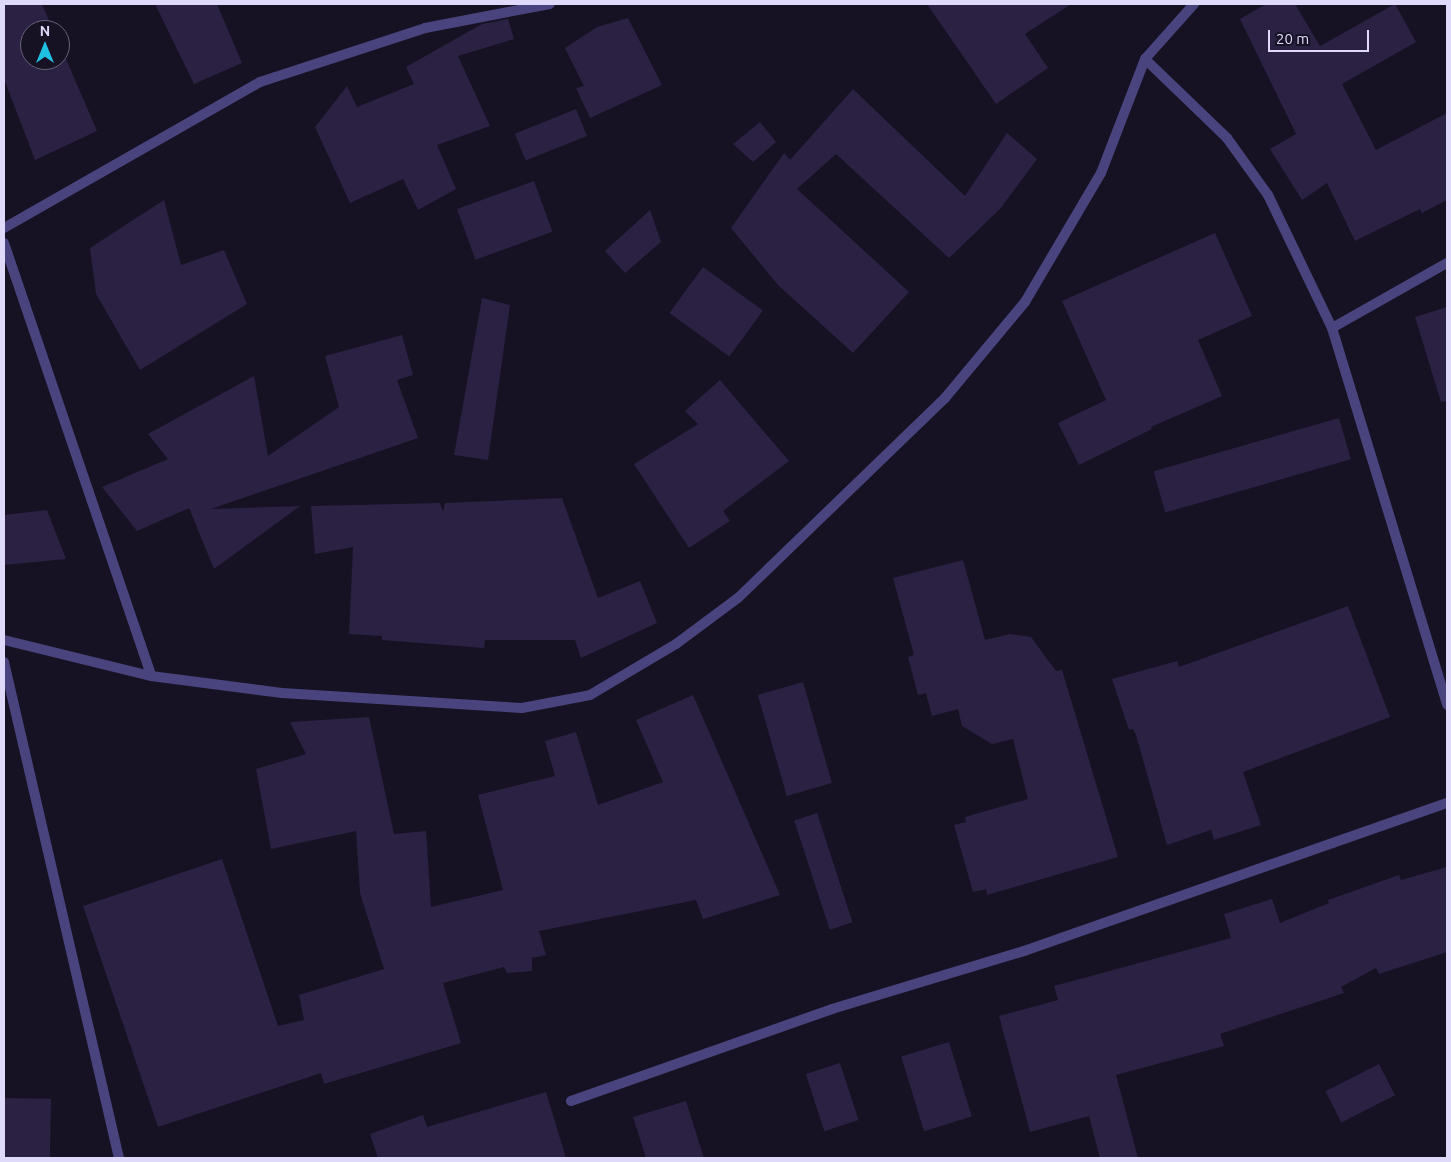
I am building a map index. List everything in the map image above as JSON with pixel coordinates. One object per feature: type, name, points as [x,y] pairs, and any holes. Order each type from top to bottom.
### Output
[{"type":"street","points":[[4,228],[260,82],[425,28],[550,4]]},
{"type":"street","points":[[4,640],[151,676],[282,693],[522,708],[590,695],[676,644],[738,598],[945,398],[1025,302],[1101,173],[1145,59],[1194,4]]},
{"type":"street","points":[[1145,59],[1227,138],[1268,195],[1332,328],[1447,705]]},
{"type":"street","points":[[4,243],[151,676]]},
{"type":"street","points":[[1332,328],[1447,263]]},
{"type":"street","points":[[4,662],[118,1158]]},
{"type":"street","points":[[572,1101],[832,1009],[1024,952],[1447,803]]},
{"type":"building","points":[[4,4],[42,4],[49,20],[20,20],[20,70],[70,70],[70,68],[97,131],[35,160],[4,79]]},
{"type":"building","points":[[155,4],[217,4],[242,63],[194,84]]},
{"type":"building","points":[[927,4],[1071,4],[1025,34],[1048,68],[996,104]]},
{"type":"building","points":[[1266,4],[1295,4],[1320,46],[1395,4],[1416,42],[1342,84],[1376,150],[1447,113],[1447,200],[1422,213],[1420,209],[1355,241],[1327,183],[1302,200],[1270,149],[1296,134],[1240,19]]},
{"type":"building","points":[[628,18],[662,85],[590,118],[576,88],[584,86],[565,48],[597,27]]},
{"type":"building","points":[[508,19],[514,39],[458,56],[490,126],[437,145],[456,189],[418,210],[403,179],[350,203],[315,127],[347,86],[357,107],[414,84],[406,67],[482,24]]},
{"type":"building","points":[[853,89],[965,196],[1007,133],[1037,159],[1000,209],[949,258],[836,154],[797,189],[909,292],[853,353],[778,285],[731,228],[784,153],[790,160]]},
{"type":"building","points":[[576,109],[587,136],[526,161],[515,134]]},
{"type":"building","points":[[760,122],[776,142],[753,162],[733,144]]},
{"type":"building","points":[[534,181],[552,232],[475,260],[457,209]]},
{"type":"building","points":[[164,200],[181,265],[224,250],[247,304],[140,370],[96,294],[90,248]]},
{"type":"building","points":[[650,210],[661,242],[625,273],[605,251]]},
{"type":"building","points":[[1215,233],[1252,316],[1198,340],[1222,396],[1151,427],[1152,429],[1079,465],[1058,423],[1106,400],[1062,301]]},
{"type":"building","points":[[703,267],[763,310],[729,357],[669,313]]},
{"type":"building","points":[[482,298],[510,305],[488,460],[454,455]]},
{"type":"building","points":[[1447,307],[1447,401],[1441,402],[1415,317]]},
{"type":"building","points":[[402,335],[413,375],[397,380],[418,438],[211,509],[300,506],[214,569],[189,508],[137,531],[102,487],[168,459],[148,434],[254,376],[268,456],[339,407],[325,356]]},
{"type":"building","points":[[720,380],[789,461],[723,511],[730,521],[689,548],[634,464],[698,424],[685,411]]},
{"type":"building","points":[[1339,418],[1351,459],[1165,513],[1153,471]]},
{"type":"building","points":[[562,498],[598,598],[640,581],[657,623],[581,658],[575,640],[485,640],[484,648],[382,640],[382,636],[349,634],[353,547],[315,554],[311,506],[440,503],[443,512],[445,503]]},
{"type":"building","points":[[47,510],[66,559],[4,565],[4,515]]},
{"type":"building","points":[[963,560],[985,640],[1010,634],[1031,637],[1056,671],[1062,670],[1118,857],[987,895],[986,889],[973,892],[954,825],[966,822],[965,817],[1028,799],[1013,739],[992,744],[962,726],[958,709],[932,716],[926,693],[918,695],[908,657],[914,655],[893,578]]},
{"type":"building","points":[[1348,606],[1390,717],[1243,772],[1261,825],[1214,840],[1211,830],[1167,845],[1136,735],[1133,729],[1129,730],[1112,679],[1177,661],[1179,667]]},
{"type":"building","points":[[803,682],[832,783],[787,796],[758,695]]},
{"type":"building","points":[[693,695],[780,895],[703,919],[696,900],[539,931],[546,955],[532,958],[532,971],[507,973],[504,967],[443,983],[461,1043],[324,1084],[321,1073],[158,1127],[83,906],[222,859],[278,1026],[304,1020],[299,995],[384,969],[360,893],[356,831],[271,849],[256,769],[306,754],[290,722],[369,717],[394,834],[426,831],[431,907],[503,890],[478,795],[555,776],[545,741],[576,732],[598,805],[663,782],[636,720]]},
{"type":"building","points":[[817,813],[853,922],[830,930],[794,820]]},
{"type":"building","points":[[1447,867],[1447,952],[1379,974],[1376,968],[1341,987],[1344,993],[1220,1034],[1224,1046],[1116,1075],[1138,1158],[1100,1158],[1089,1116],[1030,1132],[999,1016],[1058,1000],[1054,986],[1231,938],[1224,914],[1272,899],[1280,923],[1329,903],[1328,900],[1399,875],[1401,880]]},
{"type":"building","points":[[949,1042],[972,1117],[924,1131],[901,1057]]},
{"type":"building","points":[[840,1063],[859,1120],[824,1131],[806,1074]]},
{"type":"building","points":[[1379,1064],[1395,1095],[1341,1122],[1326,1091]]},
{"type":"building","points":[[546,1092],[566,1158],[378,1158],[370,1134],[423,1115],[427,1127]]},
{"type":"building","points":[[4,1098],[51,1099],[50,1158],[4,1158]]},
{"type":"building","points":[[686,1101],[704,1158],[646,1158],[633,1117]]}]
